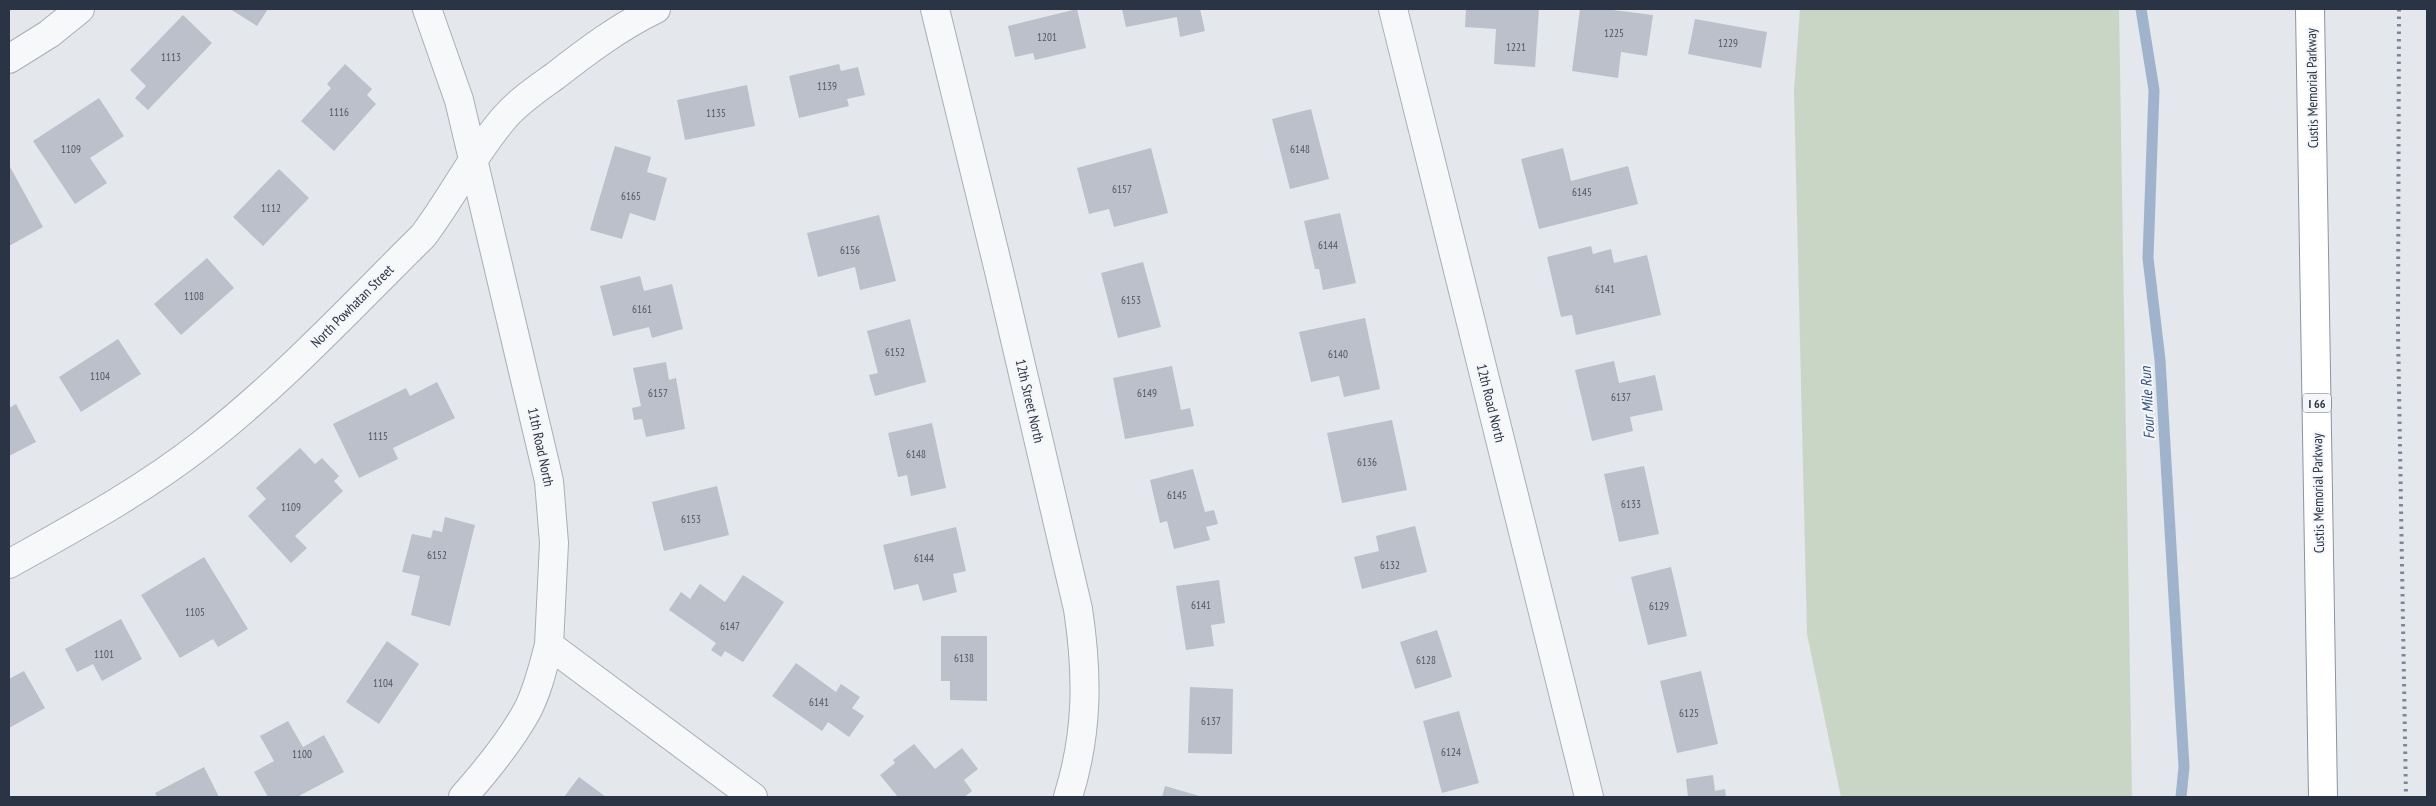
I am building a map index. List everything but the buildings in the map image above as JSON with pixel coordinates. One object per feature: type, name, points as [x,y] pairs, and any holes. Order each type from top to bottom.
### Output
[{"type":"highway","name":"Custis Memorial Parkway","points":[[2310,9],[2323,797]]},
{"type":"street","points":[[9,59],[49,34],[80,9]]},
{"type":"street","name":"11th Road North","points":[[426,9],[451,76],[474,158],[533,409],[551,496],[554,543],[549,645],[539,684],[527,710],[510,738],[463,797]]},
{"type":"street","name":"North Powhatan Street","points":[[9,564],[137,490],[194,450],[243,411],[423,236],[439,215],[474,158],[506,116],[522,100],[607,37],[656,9]]},
{"type":"street","name":"12th Street North","points":[[935,9],[1004,290],[1078,609],[1085,655],[1083,738],[1068,797]]},
{"type":"street","name":"12th Road North","points":[[1393,9],[1589,797]]},
{"type":"street","points":[[549,645],[753,797]]},
{"type":"green space","points":[[1800,9],[2119,9],[2132,797],[1841,797],[1807,634],[1794,91]]},
{"type":"waterway","name":"Four Mile Run","points":[[2141,9],[2154,90],[2148,258],[2160,360],[2184,767],[2181,797]]},
{"type":"railway","points":[[2399,9],[2398,331],[2406,797]]}]
